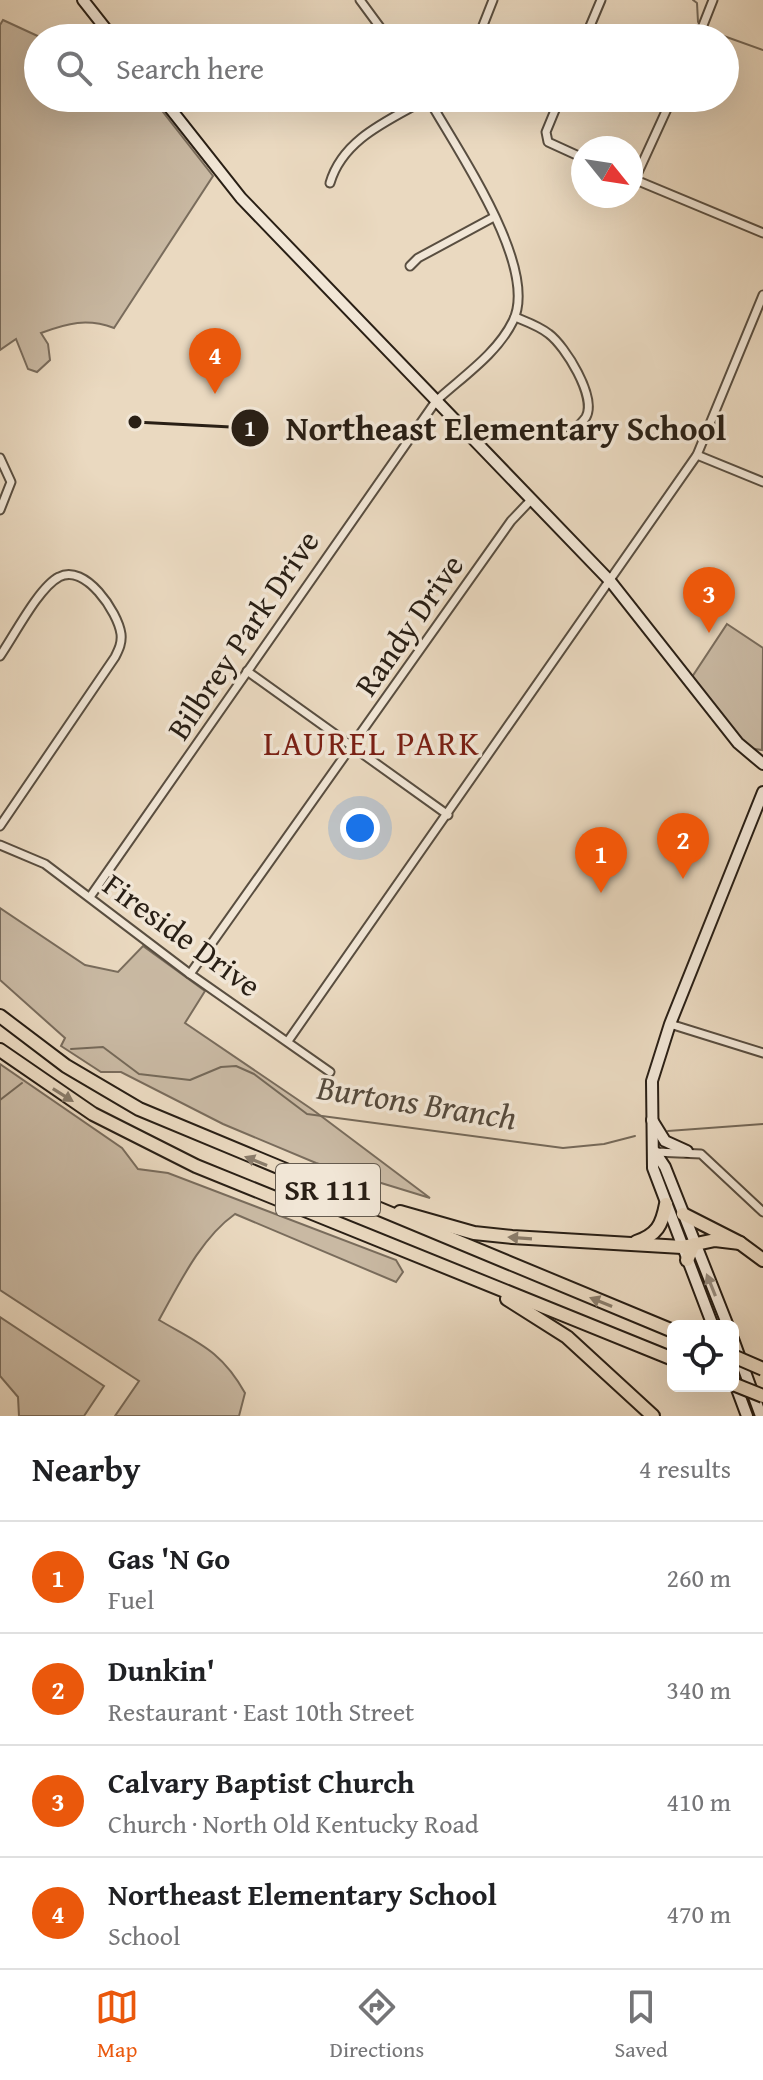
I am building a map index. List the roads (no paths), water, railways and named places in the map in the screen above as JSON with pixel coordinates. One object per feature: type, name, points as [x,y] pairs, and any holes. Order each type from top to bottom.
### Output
[{"type":"highway","name":"SR 111","points":[[0,1016],[66,1066],[139,1109],[667,1329]]},
{"type":"highway","name":"SR 111","points":[[0,1050],[47,1085],[141,1140],[667,1357]]},
{"type":"highway","points":[[331,1191],[474,1233],[634,1243],[688,1245],[715,1240],[740,1243]]},
{"type":"highway","points":[[634,1243],[648,1238],[659,1229],[666,1204]]},
{"type":"highway","points":[[683,1214],[740,1243],[763,1260]]},
{"type":"highway","points":[[687,1260],[688,1245]]},
{"type":"highway","points":[[399,1248],[481,1285],[542,1319],[653,1416]]},
{"type":"highway","points":[[739,1359],[763,1369]]},
{"type":"highway","points":[[739,1385],[763,1396]]},
{"type":"street","points":[[83,0],[102,24]]},
{"type":"street","points":[[360,0],[378,24]]},
{"type":"street","points":[[484,24],[493,0]]},
{"type":"street","points":[[591,24],[601,0]]},
{"type":"street","points":[[704,24],[713,0]]},
{"type":"street","points":[[173,112],[241,198],[611,582],[738,743],[763,764]]},
{"type":"street","points":[[330,183],[335,166],[351,147],[406,112]]},
{"type":"street","points":[[436,112],[505,236],[518,278],[515,317],[549,333],[565,349],[577,371],[589,407],[586,416],[569,435]]},
{"type":"street","points":[[554,112],[546,132],[548,142],[571,153]]},
{"type":"street","points":[[643,157],[665,112]]},
{"type":"street","points":[[643,182],[763,233]]},
{"type":"street","points":[[410,266],[418,258],[494,217]]},
{"type":"street","points":[[288,1041],[697,455],[763,295]]},
{"type":"street","name":"Bilbrey Park Drive","points":[[90,897],[436,401],[486,356],[515,317]]},
{"type":"street","points":[[697,455],[763,482]]},
{"type":"street","points":[[0,458],[11,482],[0,510]]},
{"type":"street","name":"Randy Drive","points":[[190,974],[511,521],[530,501]]},
{"type":"street","points":[[0,656],[48,587],[62,575],[72,574],[88,582],[121,629],[122,643],[115,657],[0,826]]},
{"type":"street","points":[[247,671],[448,815]]},
{"type":"street","points":[[725,1320],[666,1204],[653,1168],[652,1081],[670,1024],[763,792]]},
{"type":"street","name":"Fireside Drive","points":[[0,845],[45,864],[190,974],[330,1072]]},
{"type":"street","points":[[670,1024],[763,1053]]},
{"type":"street","points":[[650,1112],[665,1141],[712,1162],[763,1212]]},
{"type":"street","points":[[655,1152],[687,1151]]},
{"type":"street","points":[[655,1152],[665,1167],[683,1214],[688,1245]]},
{"type":"street","points":[[687,1260],[711,1320]]},
{"type":"street","points":[[739,1356],[761,1416]]},
{"type":"street","points":[[737,1392],[747,1416]]},
{"type":"waterway","points":[[693,0],[697,3],[698,22]]},
{"type":"waterway","points":[[739,41],[763,50]]},
{"type":"waterway","name":"Burtons Branch","points":[[71,1049],[103,1047],[139,1074],[190,1080],[221,1067],[236,1066],[254,1074],[307,1114],[563,1148],[604,1144],[635,1136]]},
{"type":"waterway","name":"Burtons Branch","points":[[0,1100],[22,1083]]},
{"type":"waterway","name":"Burtons Branch","points":[[668,1131],[763,1124]]},
{"type":"place","name":"Northeast Elementary School","points":[[215,394]]},
{"type":"place","name":"Northeast Elementary School","points":[[135,422]]},
{"type":"place","name":"Calvary Baptist Church","points":[[709,633]]},
{"type":"place","name":"Dunkin'","points":[[683,879]]},
{"type":"place","name":"Gas 'N Go","points":[[601,893]]},
{"type":"district","name":"LAUREL PARK","points":[[372,743]]}]
